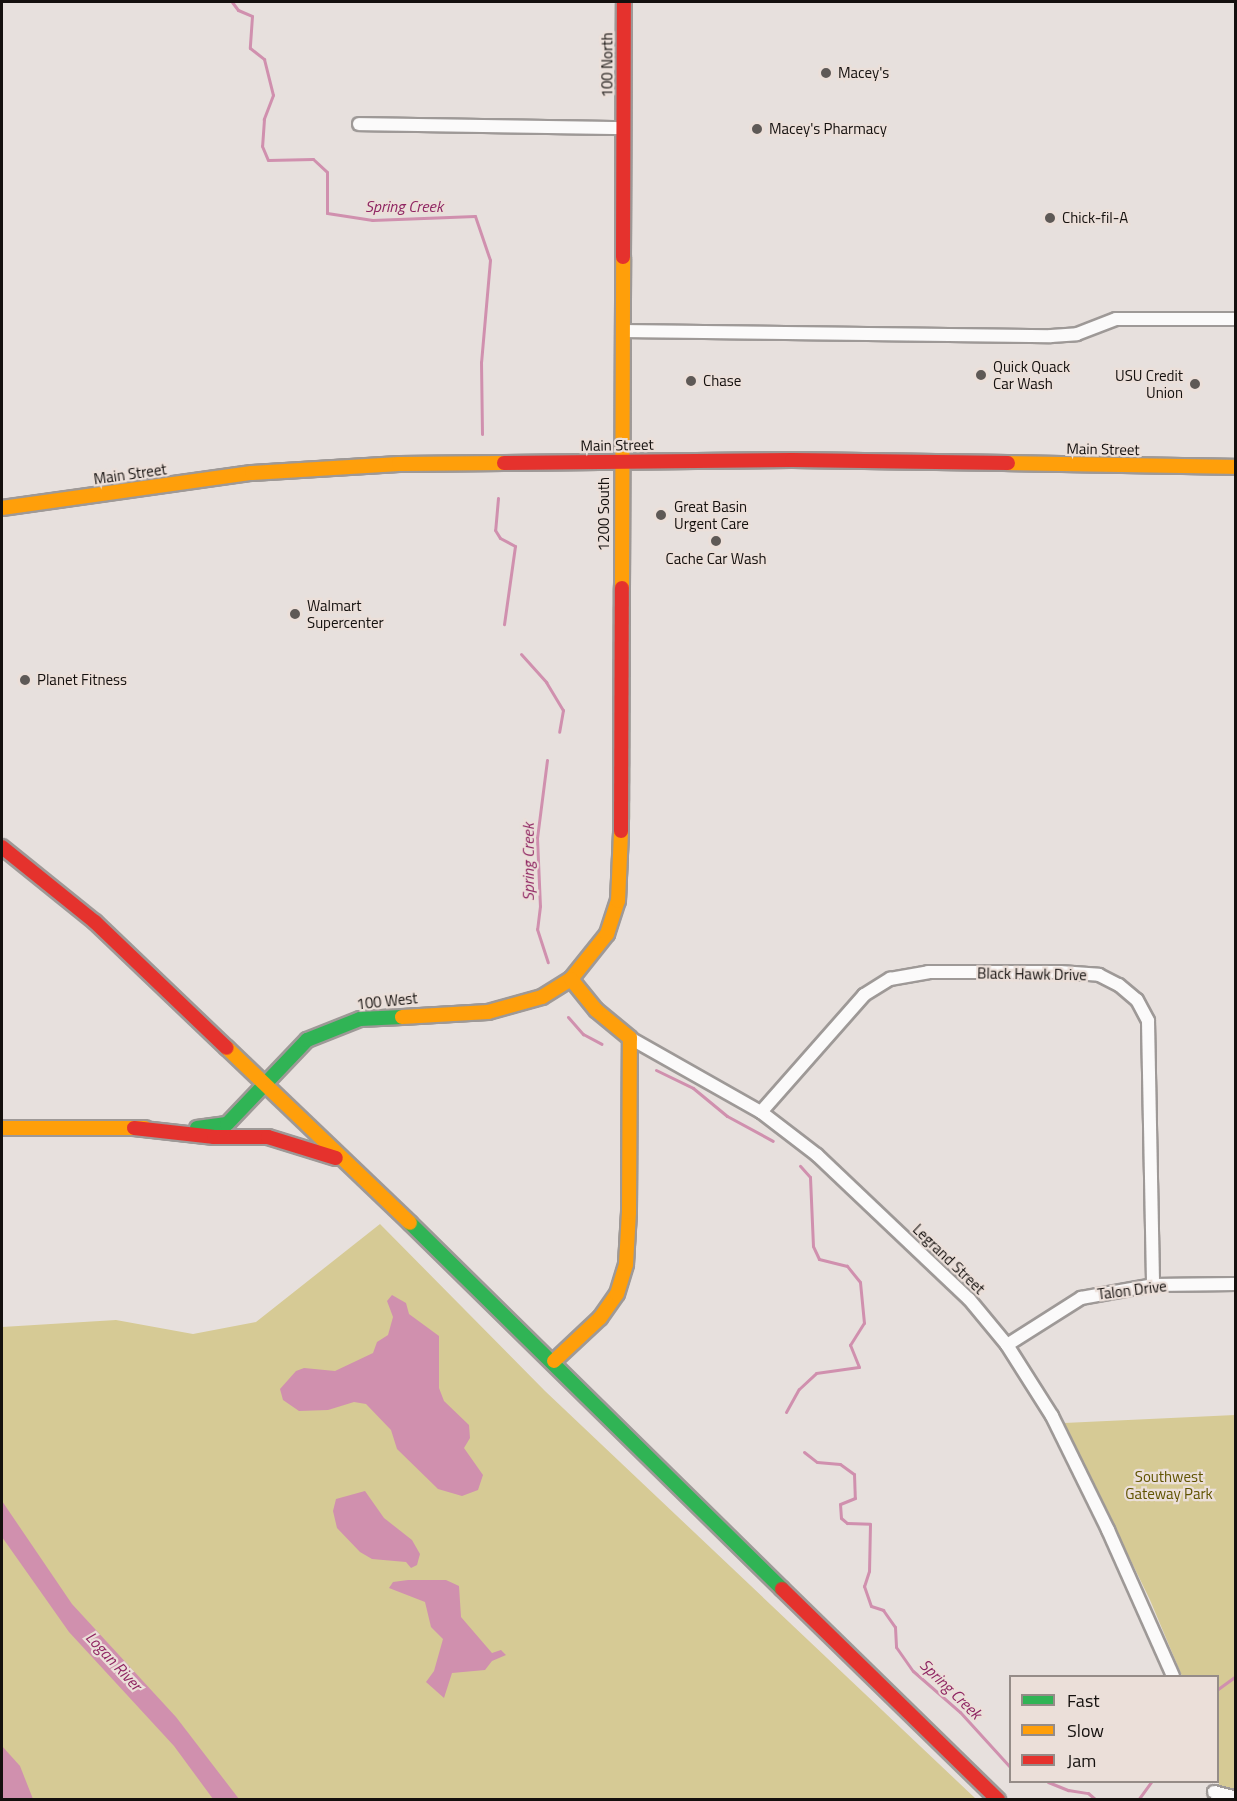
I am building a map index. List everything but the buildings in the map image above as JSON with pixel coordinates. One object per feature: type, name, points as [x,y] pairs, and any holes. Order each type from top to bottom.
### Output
[{"type":"main road","name":"100 North","points":[[623,128],[624,2]]},
{"type":"main road","name":"1200 South","points":[[621,864],[623,128]]},
{"type":"main road","name":"Main Street","points":[[2,508],[252,472],[399,464],[621,461],[1236,467]]},
{"type":"main road","points":[[2,847],[95,922],[345,1161],[554,1361],[687,1497],[998,1800]]},
{"type":"main road","name":"100 West","points":[[2,1128],[211,1128],[227,1124],[307,1040],[334,1027],[396,1014],[512,1007],[542,997],[572,979],[607,933],[618,901],[621,864]]},
{"type":"main road","name":"Legrand Street","points":[[572,979],[596,1010],[630,1038]]},
{"type":"main road","points":[[554,1361],[600,1318],[617,1294],[626,1264],[630,1038]]},
{"type":"main road","points":[[134,1128],[287,1140],[345,1161]]},
{"type":"street","points":[[358,124],[623,128]]},
{"type":"street","points":[[622,331],[1051,336],[1077,334],[1116,320],[1236,319]]},
{"type":"street","name":"Black Hawk Drive","points":[[761,1112],[864,995],[890,979],[928,972],[1060,972],[1099,975],[1119,985],[1137,1000],[1148,1021],[1153,1285]]},
{"type":"street","name":"Legrand Street","points":[[630,1038],[742,1098],[817,1155],[969,1299],[1007,1345],[1052,1416],[1108,1530],[1172,1675]]},
{"type":"street","name":"Talon Drive","points":[[1007,1345],[1081,1298],[1153,1285],[1236,1284]]},
{"type":"street","points":[[1212,1791],[1236,1798]]},
{"type":"green space","points":[[380,1224],[545,1391],[976,1799],[2,1800],[2,1327],[116,1320],[193,1334],[256,1322]]},
{"type":"green space","name":"Southwest Gateway Park","points":[[1235,1415],[1235,1799],[1219,1799],[1219,1675],[1182,1675],[1150,1600],[1064,1423]]},
{"type":"water","points":[[392,1295],[406,1303],[409,1314],[439,1336],[439,1388],[444,1401],[469,1425],[470,1438],[464,1448],[483,1475],[478,1490],[462,1496],[438,1489],[397,1449],[391,1430],[366,1404],[354,1402],[328,1410],[299,1411],[283,1400],[280,1389],[296,1371],[304,1368],[335,1371],[373,1353],[377,1342],[388,1335],[393,1317],[387,1301]]},
{"type":"water","points":[[365,1491],[384,1518],[412,1540],[420,1554],[417,1565],[411,1568],[406,1562],[372,1559],[360,1552],[337,1528],[333,1511],[336,1499]]},
{"type":"water","name":"Logan River","points":[[2,1501],[72,1604],[176,1717],[239,1799],[213,1799],[174,1746],[69,1632],[2,1537]]},
{"type":"water","points":[[446,1580],[459,1586],[461,1617],[492,1653],[501,1650],[506,1655],[492,1661],[485,1670],[452,1673],[444,1698],[426,1682],[434,1671],[443,1639],[431,1627],[425,1602],[389,1588],[393,1582]]},
{"type":"water","points":[[2,1746],[20,1766],[33,1799],[2,1799]]},
{"type":"waterway","name":"Spring Creek","points":[[232,2],[238,10],[252,16],[250,48],[264,59],[273,95],[264,119],[262,146],[268,160],[313,159],[327,172],[327,213],[372,220],[475,216],[490,260],[481,362],[482,434]]},
{"type":"waterway","name":"Spring Creek","points":[[498,498],[495,530],[500,538],[515,546],[504,624]]},
{"type":"waterway","name":"Spring Creek","points":[[521,654],[546,682],[563,710],[559,732]]},
{"type":"waterway","name":"Spring Creek","points":[[547,760],[537,838],[540,906],[537,929],[548,962]]},
{"type":"waterway","name":"Spring Creek","points":[[568,1017],[583,1034],[602,1044]]},
{"type":"waterway","name":"Spring Creek","points":[[656,1070],[693,1088],[727,1116],[773,1141]]},
{"type":"waterway","name":"Spring Creek","points":[[786,1412],[799,1389],[816,1373],[859,1367],[850,1345],[864,1323],[860,1282],[847,1266],[819,1259],[813,1246],[810,1177],[800,1166]]},
{"type":"waterway","name":"Spring Creek","points":[[804,1452],[817,1462],[840,1464],[854,1474],[855,1498],[840,1504],[841,1518],[847,1523],[870,1524],[869,1571],[864,1586],[871,1606],[883,1610],[895,1627],[896,1647],[913,1671],[960,1712],[1009,1766]]},
{"type":"waterway","points":[[1219,1688],[1236,1676]]},
{"type":"waterway","name":"Spring Creek","points":[[1050,1783],[1068,1790],[1088,1793],[1096,1800]]},
{"type":"waterway","points":[[1138,1800],[1150,1783]]},
{"type":"traffic: fast","points":[[197,1128],[227,1124],[307,1040],[360,1019],[402,1017]]},
{"type":"traffic: fast","points":[[410,1223],[782,1589]]},
{"type":"traffic: slow","points":[[622,588],[623,257]]},
{"type":"traffic: slow","points":[[2,508],[252,473],[399,464],[504,463]]},
{"type":"traffic: slow","points":[[1008,463],[1236,467]]},
{"type":"traffic: slow","points":[[402,1017],[488,1012],[542,997],[571,979],[607,934],[618,901],[621,831]]},
{"type":"traffic: slow","points":[[554,1361],[600,1318],[617,1294],[626,1264],[629,1212],[630,1038],[596,1010],[571,979]]},
{"type":"traffic: slow","points":[[227,1048],[410,1223]]},
{"type":"traffic: slow","points":[[2,1128],[145,1128]]},
{"type":"traffic: jam","points":[[623,257],[624,2]]},
{"type":"traffic: jam","points":[[504,463],[792,460],[1008,463]]},
{"type":"traffic: jam","points":[[621,831],[622,588]]},
{"type":"traffic: jam","points":[[2,847],[95,922],[227,1048]]},
{"type":"traffic: jam","points":[[134,1128],[214,1137],[268,1137],[336,1158]]},
{"type":"traffic: jam","points":[[782,1589],[998,1800]]},
{"type":"place","name":"Macey's","points":[[826,73]]},
{"type":"place","name":"Macey's Pharmacy","points":[[757,129]]},
{"type":"place","name":"Chick-fil-A","points":[[1050,218]]},
{"type":"place","name":"Quick Quack Car Wash","points":[[981,375]]},
{"type":"place","name":"Chase","points":[[691,381]]},
{"type":"place","name":"USU Credit Union","points":[[1195,384]]},
{"type":"place","name":"Great Basin Urgent Care","points":[[661,515]]},
{"type":"place","name":"Cache Car Wash","points":[[716,541]]},
{"type":"place","name":"Walmart Supercenter","points":[[295,614]]},
{"type":"place","name":"Planet Fitness","points":[[25,680]]}]
